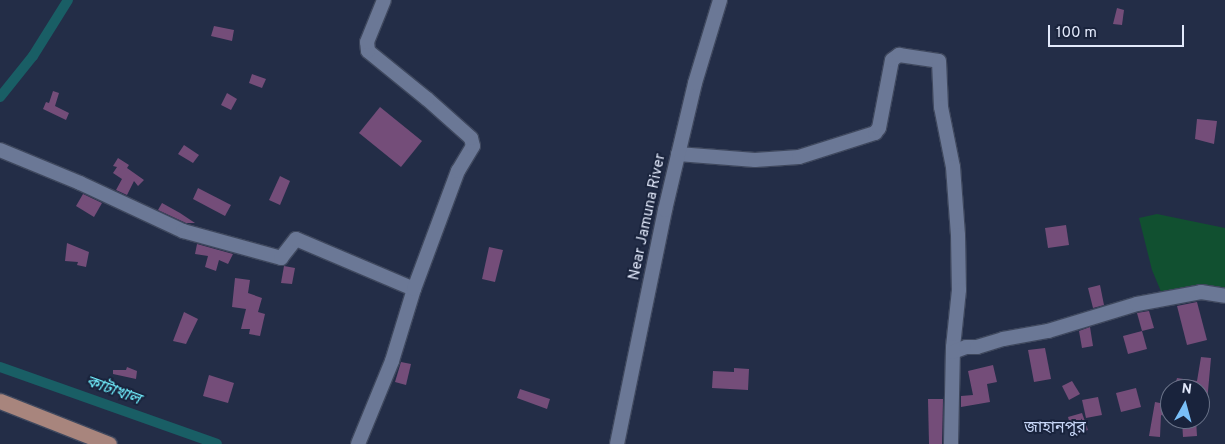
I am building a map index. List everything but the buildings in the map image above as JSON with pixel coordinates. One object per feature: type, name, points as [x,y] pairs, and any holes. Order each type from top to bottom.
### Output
[{"type":"main road","points":[[0,401],[109,444]]},
{"type":"street","points":[[358,444],[392,361],[414,289],[458,171],[473,143],[471,138],[428,99],[368,51],[367,42],[384,0]]},
{"type":"street","name":"Near Jamuna River","points":[[617,444],[678,154],[699,66],[720,0]]},
{"type":"street","points":[[678,154],[755,160],[799,157],[875,133],[879,128],[892,60],[899,55],[938,60],[941,107],[953,167],[958,235],[959,290],[952,352],[951,444]]},
{"type":"street","points":[[0,150],[80,183],[183,231],[281,258],[296,239],[414,289]]},
{"type":"street","points":[[952,352],[966,347],[977,347],[1003,339],[1048,330],[1138,304],[1201,292],[1225,296]]},
{"type":"green space","points":[[1157,214],[1225,228],[1225,297],[1162,294],[1152,270],[1139,218]]},
{"type":"waterway","points":[[0,97],[33,56],[68,0]]},
{"type":"waterway","name":"কাটাখাল","points":[[0,367],[217,444]]},
{"type":"district","name":"জাহানপুর","points":[[1055,428]]}]
